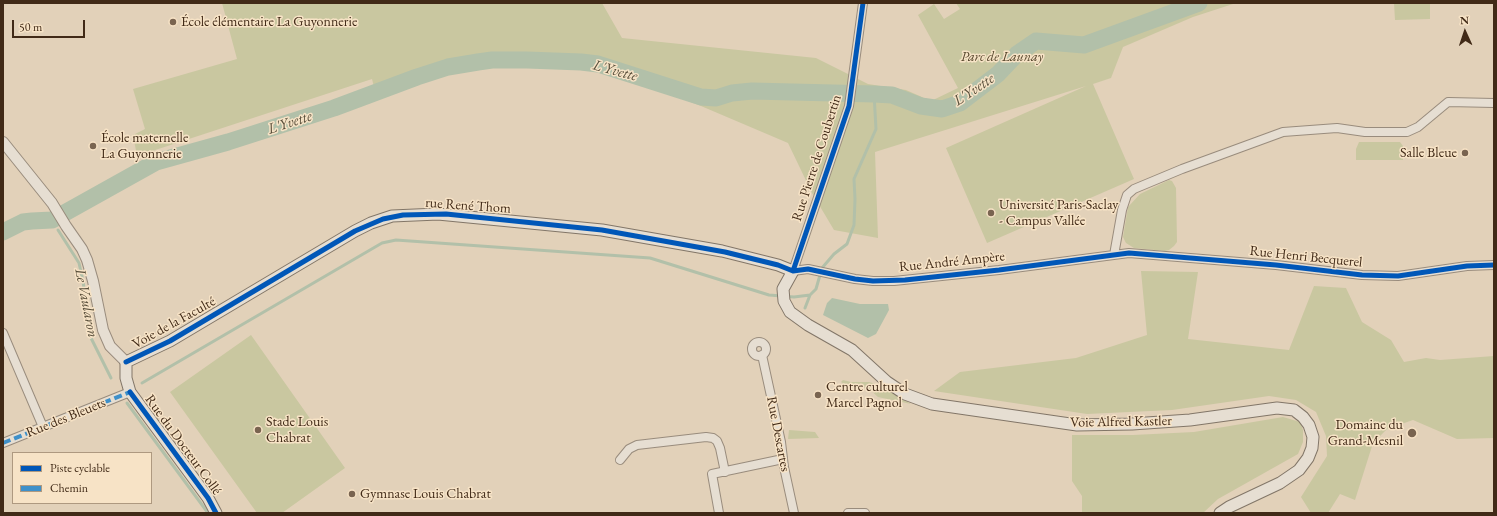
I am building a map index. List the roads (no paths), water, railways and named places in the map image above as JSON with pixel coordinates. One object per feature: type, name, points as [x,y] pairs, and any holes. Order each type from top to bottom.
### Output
[{"type":"main road","name":"rue René Thom","points":[[233,304],[355,231],[383,219],[404,215],[446,214],[602,230],[722,251],[778,265],[793,271]]},
{"type":"main road","name":"Voie Alfred Kastler","points":[[793,271],[783,295],[790,312],[808,325],[852,350],[887,382],[905,394],[932,404],[1077,425],[1132,424],[1190,420],[1276,408],[1294,410],[1303,417],[1309,426],[1313,437],[1312,448],[1308,458],[1299,470],[1280,482],[1220,513]]},
{"type":"main road","name":"Voie de la Faculté","points":[[126,362],[170,341],[233,304]]},
{"type":"main road","name":"Rue du Docteur Collé","points":[[126,362],[126,378],[130,392],[208,498],[216,513]]},
{"type":"street","name":"Rue Pierre de Coubertin","points":[[793,271],[849,106],[863,3]]},
{"type":"street","points":[[1114,255],[1122,210],[1127,195],[1134,189],[1182,169],[1283,132],[1337,128],[1365,132],[1407,132],[1418,127],[1448,102],[1494,103]]},
{"type":"street","points":[[4,146],[52,203],[82,249],[93,281],[103,330],[110,346],[126,362]]},
{"type":"street","name":"Rue Henri Becquerel","points":[[1114,255],[1129,253],[1276,265],[1351,274],[1398,276],[1467,266],[1494,265]]},
{"type":"street","name":"Rue André Ampère","points":[[793,271],[808,269],[855,279],[873,281],[905,280],[999,270],[1114,255]]},
{"type":"street","points":[[4,337],[43,427]]},
{"type":"street","name":"Rue Descartes","points":[[762,355],[781,442],[794,513]]},
{"type":"street","name":"Rue des Bleuets","points":[[3,443],[130,392]]},
{"type":"street","points":[[620,460],[629,449],[637,446],[706,437],[713,438],[717,441],[720,448],[724,472]]},
{"type":"street","points":[[719,513],[712,474],[783,459]]},
{"type":"street","points":[[848,513],[865,513]]},
{"type":"waterway","name":"L'Yvette","points":[[3,232],[23,222],[52,220],[156,162],[228,142],[334,108],[448,67],[492,60],[581,62],[598,64],[701,97],[716,98],[732,93],[752,91],[874,94],[892,95],[921,106],[942,109],[960,103],[998,74],[1017,54],[1036,41],[1084,45],[1199,3]]},
{"type":"waterway","points":[[142,383],[382,243],[396,240],[650,258],[769,295],[794,297],[810,295],[816,289],[822,268],[834,254],[847,244],[854,225],[854,179],[876,129],[874,94]]},
{"type":"waterway","name":"Le Vaularon","points":[[58,230],[79,263],[83,281],[90,336],[111,378]]},
{"type":"waterway","points":[[805,308],[810,295]]},
{"type":"waterway","name":"Le Vaularon","points":[[127,403],[208,513]]},
{"type":"place","name":"École élémentaire La Guyonnerie","points":[[173,22]]},
{"type":"place","name":"École maternelle La Guyonnerie","points":[[93,146]]},
{"type":"place","name":"Salle Bleue","points":[[1465,153]]},
{"type":"place","name":"Université Paris-Saclay - Campus Vallée","points":[[991,213]]},
{"type":"place","name":"Centre culturel Marcel Pagnol","points":[[818,395]]},
{"type":"place","name":"Stade Louis Chabrat","points":[[258,430]]},
{"type":"place","name":"Domaine du Grand-Mesnil","points":[[1412,433]]},
{"type":"place","name":"Gymnase Louis Chabrat","points":[[352,494]]},
{"type":"park label","name":"Parc de Launay","points":[[1002,57]]}]
